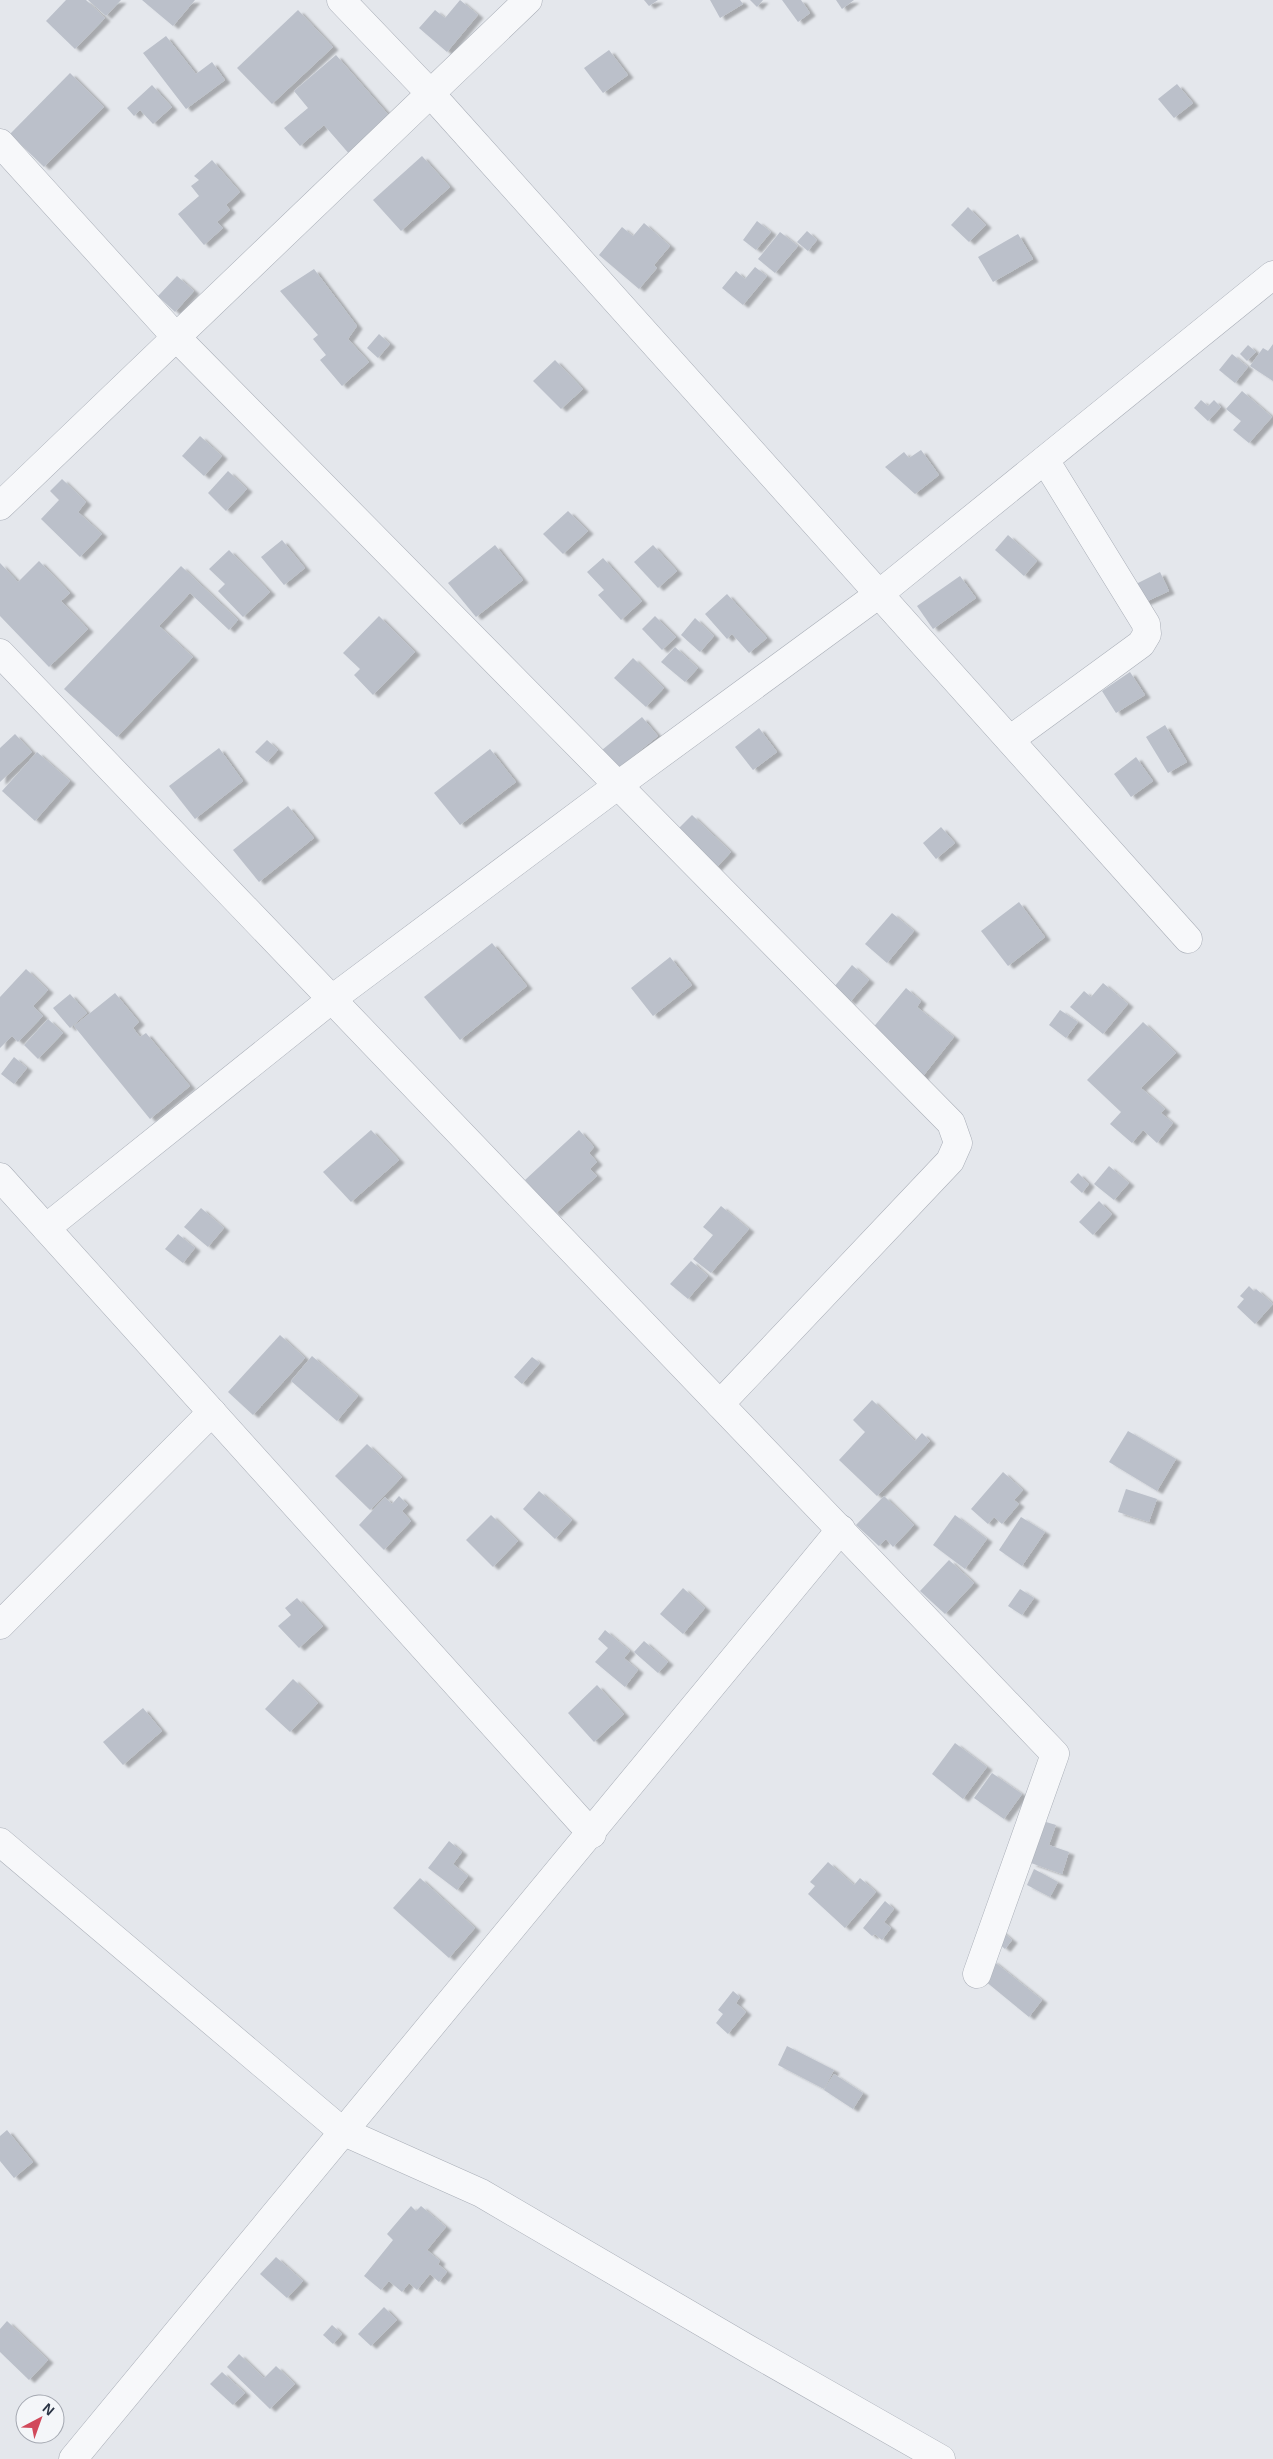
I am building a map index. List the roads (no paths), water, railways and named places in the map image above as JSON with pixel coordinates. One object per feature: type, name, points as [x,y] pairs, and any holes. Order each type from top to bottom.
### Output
[{"type":"street","points":[[341,0],[430,93],[1011,739],[1188,939]]},
{"type":"street","points":[[0,506],[528,0]]},
{"type":"street","points":[[0,142],[176,337],[951,1123],[958,1143],[950,1161],[720,1404]]},
{"type":"street","points":[[46,1228],[332,999],[617,786],[879,594],[1273,275]]},
{"type":"street","points":[[1011,739],[1141,644],[1147,634],[1146,624],[1045,460]]},
{"type":"street","points":[[0,653],[1055,1754],[977,1974]]},
{"type":"street","points":[[0,1177],[592,1834]]},
{"type":"street","points":[[0,1625],[212,1412]]},
{"type":"street","points":[[73,2459],[342,2132],[592,1834],[841,1529]]},
{"type":"street","points":[[0,1842],[342,2132],[481,2193],[941,2459]]}]
